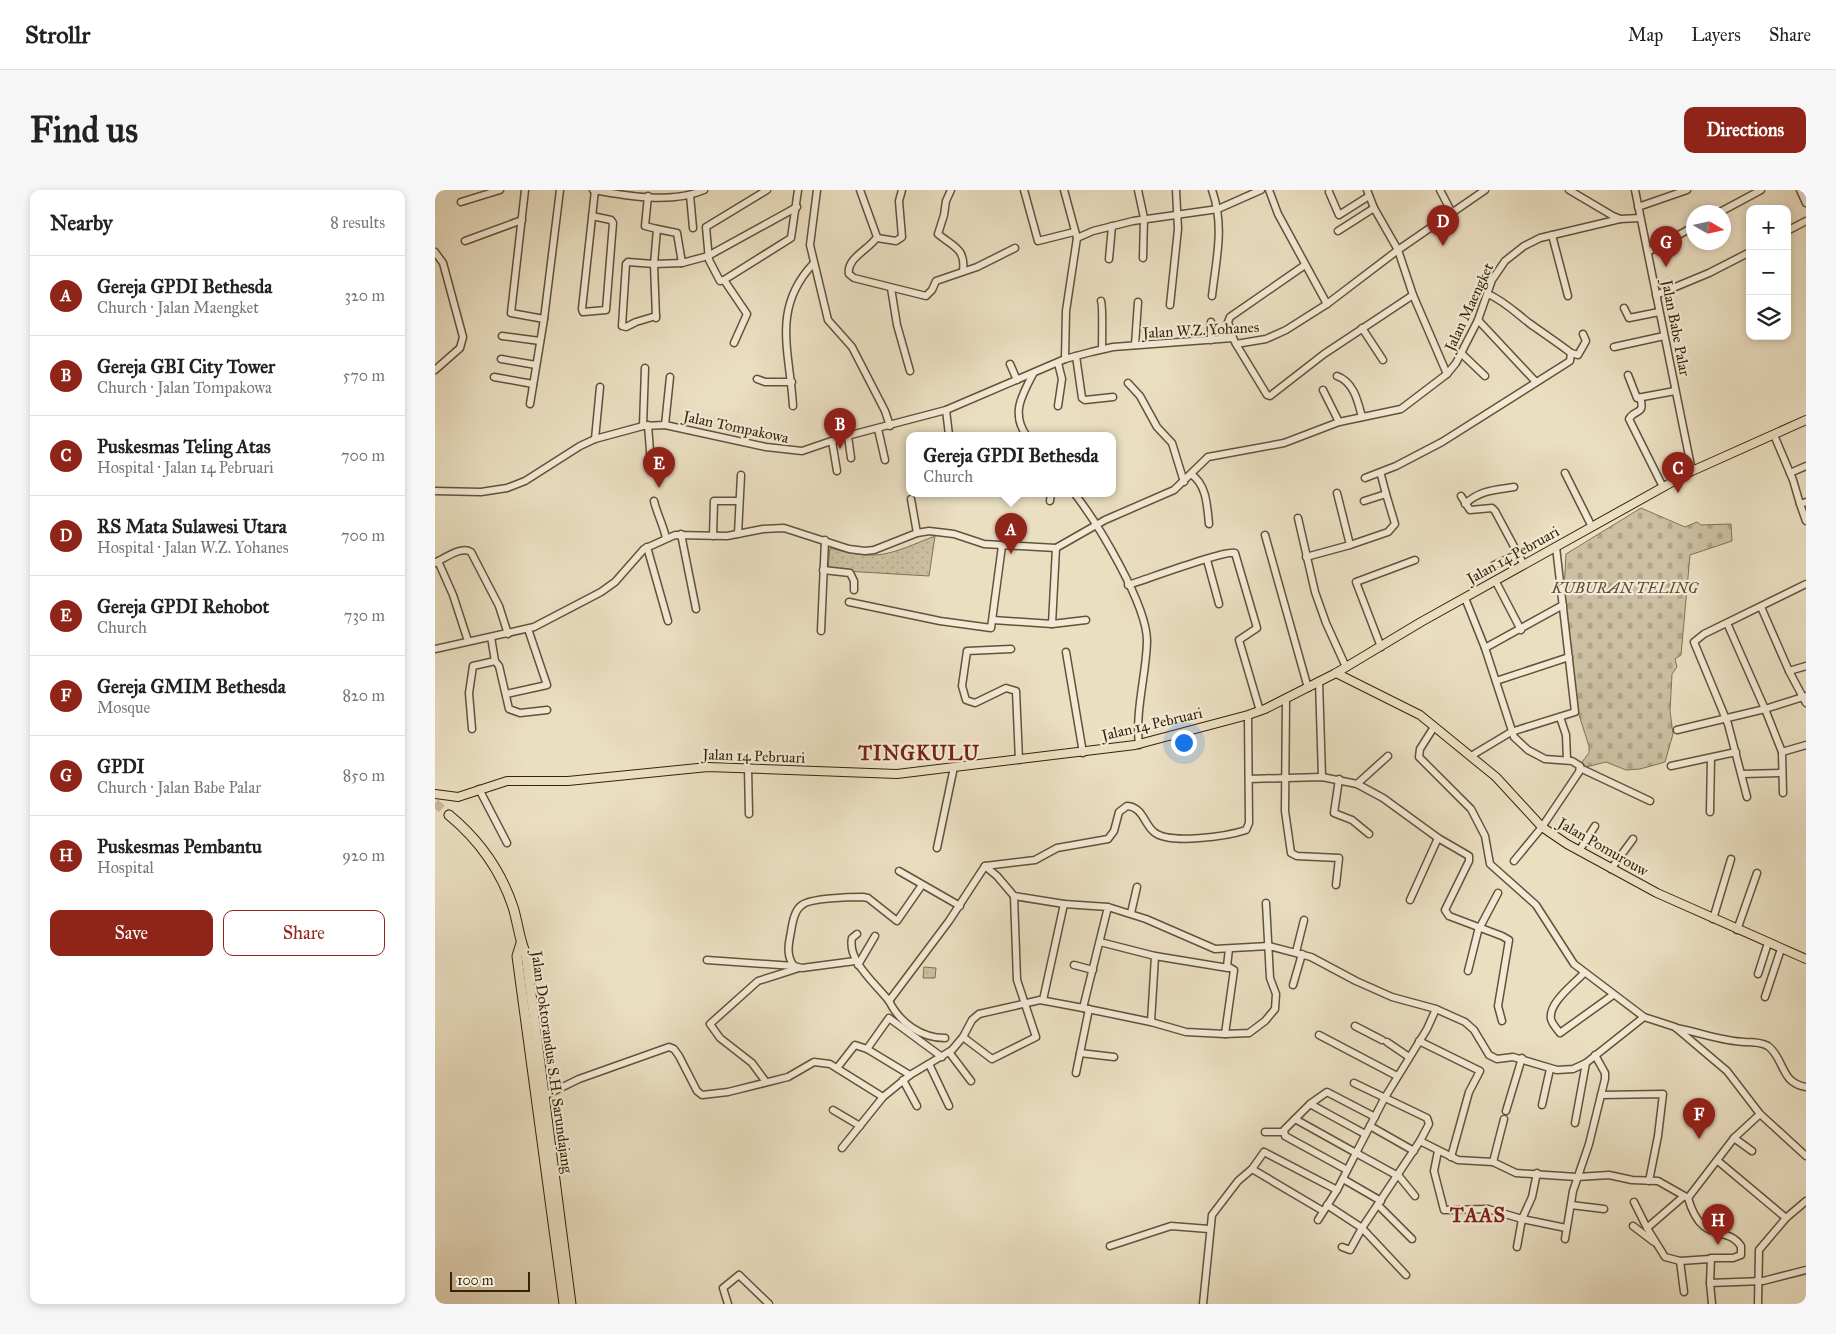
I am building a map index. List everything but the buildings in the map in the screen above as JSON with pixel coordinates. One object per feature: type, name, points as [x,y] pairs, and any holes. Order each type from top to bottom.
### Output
[{"type":"highway","name":"Jalan Doktorandus S.H. Sarundajang","points":[[449,815],[480,846],[503,882],[513,908],[521,944],[526,955],[571,1304]]},
{"type":"highway","points":[[521,944],[517,956],[564,1304]]},
{"type":"main road","name":"Jalan 14 Pebruari","points":[[435,794],[458,797],[479,789],[514,780],[568,781],[689,768],[748,768],[897,774],[1083,753],[1139,744],[1248,715],[1286,699],[1336,673],[1691,471],[1806,420]]},
{"type":"main road","points":[[1347,666],[1352,681]]},
{"type":"main road","name":"Jalan Pomurouw","points":[[1336,673],[1411,710],[1496,777],[1542,827],[1579,851],[1611,869],[1713,919],[1806,959]]},
{"type":"street","points":[[461,202],[500,190]]},
{"type":"street","points":[[525,190],[511,313],[544,319]]},
{"type":"street","points":[[530,404],[544,319],[560,190]]},
{"type":"street","points":[[592,216],[612,221],[613,233],[605,310],[583,312],[594,190],[648,196],[670,193],[690,195],[704,190]]},
{"type":"street","points":[[734,343],[747,314],[724,280],[720,280],[708,256],[707,225],[767,190]]},
{"type":"street","points":[[724,280],[789,240],[793,234],[798,190]]},
{"type":"street","points":[[817,190],[809,242],[828,320],[852,347],[885,410],[890,426]]},
{"type":"street","points":[[860,190],[877,238]]},
{"type":"street","points":[[877,238],[896,241],[902,238],[899,201],[902,190]]},
{"type":"street","points":[[951,190],[945,201],[944,215],[938,234],[951,242],[959,251],[963,260],[963,271]]},
{"type":"street","points":[[1024,190],[1038,241],[1075,235],[1144,218],[1218,209],[1258,191]]},
{"type":"street","points":[[1064,190],[1075,235],[1066,311],[1065,359]]},
{"type":"street","points":[[1138,190],[1144,218],[1143,258]]},
{"type":"street","points":[[1170,305],[1179,213],[1176,190]]},
{"type":"street","points":[[1212,190],[1218,209],[1220,242],[1212,296]]},
{"type":"street","points":[[1269,190],[1278,214],[1327,304]]},
{"type":"street","points":[[1440,190],[1452,213]]},
{"type":"street","name":"Jalan W.Z. Yohanes","points":[[1033,374],[1065,359],[1103,349],[1211,340],[1235,341],[1275,336],[1327,304],[1398,250],[1485,190]]},
{"type":"street","points":[[1569,190],[1621,219]]},
{"type":"street","name":"Jalan Babe Palar","points":[[1635,190],[1691,471]]},
{"type":"street","points":[[1638,207],[1687,190]]},
{"type":"street","points":[[1731,206],[1761,190]]},
{"type":"street","points":[[1799,190],[1806,204]]},
{"type":"street","points":[[1329,192],[1339,215],[1368,193],[1374,208],[1398,250],[1413,295],[1447,374]]},
{"type":"street","points":[[690,195],[693,228]]},
{"type":"street","points":[[648,196],[645,226],[677,233],[682,263]]},
{"type":"street","points":[[657,229],[654,264],[656,317],[636,322],[626,328],[622,326],[626,264],[628,262],[654,264],[682,263],[708,256],[797,208]]},
{"type":"street","points":[[1338,231],[1374,208]]},
{"type":"street","name":"Jalan Maengket","points":[[1056,548],[1096,524],[1158,498],[1184,482],[1203,460],[1215,455],[1297,439],[1339,422],[1399,410],[1447,374],[1462,354],[1478,320],[1495,274],[1505,261],[1524,246],[1552,235],[1621,219],[1641,218]]},
{"type":"street","points":[[465,241],[522,220]]},
{"type":"street","points":[[1791,229],[1806,220]]},
{"type":"street","points":[[1109,259],[1112,226]]},
{"type":"street","points":[[1648,252],[1686,231]]},
{"type":"street","points":[[1552,235],[1568,296]]},
{"type":"street","points":[[877,238],[854,259],[849,272],[854,278],[925,296],[932,290],[936,281],[1015,248]]},
{"type":"street","points":[[435,252],[443,263],[463,340],[461,348],[435,370]]},
{"type":"street","points":[[1656,295],[1709,273],[1746,254]]},
{"type":"street","points":[[793,406],[785,330],[787,309],[796,285],[813,264]]},
{"type":"street","points":[[1305,266],[1230,317],[1228,322],[1235,341],[1260,385],[1267,395],[1270,396],[1361,328],[1413,295]]},
{"type":"street","points":[[891,288],[897,325],[909,371]]},
{"type":"street","points":[[1487,294],[1504,301],[1519,315],[1571,354],[1578,355],[1584,347],[1586,341],[1583,334]]},
{"type":"street","points":[[1101,301],[1103,306],[1100,323],[1103,349]]},
{"type":"street","points":[[1135,345],[1138,302]]},
{"type":"street","points":[[1624,308],[1626,316],[1629,318],[1659,312]]},
{"type":"street","points":[[1478,320],[1536,382]]},
{"type":"street","points":[[1211,322],[1211,340]]},
{"type":"street","points":[[1361,328],[1383,360]]},
{"type":"street","points":[[502,336],[540,341]]},
{"type":"street","points":[[1614,347],[1664,336]]},
{"type":"street","points":[[1462,354],[1485,376]]},
{"type":"street","points":[[1365,478],[1396,466],[1457,434],[1536,382],[1569,363],[1571,354]]},
{"type":"street","points":[[1076,356],[1082,398],[1085,400],[1113,397]]},
{"type":"street","points":[[501,359],[537,365]]},
{"type":"street","points":[[1058,362],[1062,377],[1058,406]]},
{"type":"street","points":[[1011,364],[1017,380]]},
{"type":"street","points":[[645,368],[645,425],[651,464]]},
{"type":"street","points":[[1018,432],[1018,406],[1033,374]]},
{"type":"street","name":"Jalan Tompakowa","points":[[435,491],[481,492],[507,488],[525,481],[567,453],[595,439],[645,425],[665,425],[790,452],[802,451],[848,436],[946,410],[1033,374]]},
{"type":"street","points":[[1628,375],[1636,397],[1639,398],[1642,405],[1641,410],[1630,416],[1629,419],[1663,487]]},
{"type":"street","points":[[494,376],[533,384]]},
{"type":"street","points":[[1337,376],[1343,378],[1355,393],[1362,417]]},
{"type":"street","points":[[665,425],[671,378]]},
{"type":"street","points":[[757,379],[765,382],[791,382]]},
{"type":"street","points":[[1128,383],[1140,396],[1157,427],[1172,443],[1184,482]]},
{"type":"street","points":[[595,439],[600,387]]},
{"type":"street","points":[[1323,390],[1339,422]]},
{"type":"street","points":[[1639,398],[1675,391]]},
{"type":"street","points":[[946,410],[949,432]]},
{"type":"street","points":[[1019,423],[1024,432]]},
{"type":"street","points":[[878,429],[885,460]]},
{"type":"street","points":[[1774,435],[1803,503],[1806,521]]},
{"type":"street","points":[[848,436],[851,458]]},
{"type":"street","points":[[832,441],[837,471]]},
{"type":"street","points":[[1790,473],[1806,466]]},
{"type":"street","points":[[1565,473],[1592,527]]},
{"type":"street","points":[[1191,474],[1200,481],[1203,488],[1209,524]]},
{"type":"street","points":[[738,534],[741,475]]},
{"type":"street","points":[[1306,557],[1372,538],[1394,526],[1381,475]]},
{"type":"street","points":[[1465,504],[1487,490],[1514,487]]},
{"type":"street","points":[[1337,493],[1351,545]]},
{"type":"street","points":[[1364,501],[1386,494]]},
{"type":"street","points":[[1461,496],[1465,504],[1472,510],[1494,510],[1524,565]]},
{"type":"street","points":[[1050,497],[1050,501]]},
{"type":"street","points":[[1077,497],[1096,524],[1128,585],[1142,617],[1147,641],[1138,717],[1139,744]]},
{"type":"street","points":[[911,499],[917,533]]},
{"type":"street","points":[[654,501],[657,516],[666,538]]},
{"type":"street","points":[[713,536],[714,501],[739,501]]},
{"type":"street","points":[[1298,518],[1306,557],[1326,623],[1347,666]]},
{"type":"street","points":[[435,649],[528,629],[610,585],[647,547],[666,538],[681,534],[713,536],[785,528],[849,549],[870,551],[917,533],[948,532],[979,543],[1001,546],[1056,548],[1053,624]]},
{"type":"street","points":[[681,534],[696,609]]},
{"type":"street","points":[[1265,535],[1308,688]]},
{"type":"street","points":[[821,631],[825,540]]},
{"type":"street","points":[[849,602],[990,629],[993,620],[1001,546]]},
{"type":"street","points":[[647,547],[668,621]]},
{"type":"street","points":[[1471,756],[1511,732],[1575,712],[1556,547]]},
{"type":"street","points":[[467,641],[453,595],[436,562],[460,550],[467,549],[471,552],[499,606],[508,634]]},
{"type":"street","points":[[1128,585],[1232,552],[1238,559],[1257,628],[1239,640],[1260,711]]},
{"type":"street","points":[[1491,570],[1495,564],[1518,554]]},
{"type":"street","points":[[1207,560],[1219,604]]},
{"type":"street","points":[[1381,647],[1356,582],[1415,560]]},
{"type":"street","points":[[823,570],[850,573],[854,581],[854,590]]},
{"type":"street","points":[[1496,582],[1521,630]]},
{"type":"street","points":[[1747,797],[1726,719],[1694,642],[1700,636],[1806,584]]},
{"type":"street","points":[[1465,598],[1485,648],[1511,732],[1517,741],[1547,759],[1577,762],[1580,768],[1650,801]]},
{"type":"street","points":[[1485,648],[1521,630],[1563,605]]},
{"type":"street","points":[[1677,730],[1805,699],[1789,671],[1761,607]]},
{"type":"street","points":[[993,620],[1053,624],[1086,620]]},
{"type":"street","points":[[1727,623],[1765,708],[1782,752],[1783,793]]},
{"type":"street","points":[[506,694],[547,684],[528,629]]},
{"type":"street","points":[[491,637],[495,661],[499,666],[508,708],[512,712],[525,713],[547,710]]},
{"type":"street","points":[[1011,649],[967,651],[962,690],[966,700],[975,703],[1006,688],[1016,691],[1019,760]]},
{"type":"street","points":[[1066,652],[1083,753]]},
{"type":"street","points":[[1496,681],[1569,657]]},
{"type":"street","points":[[472,729],[469,687],[473,666],[495,661]]},
{"type":"street","points":[[1789,671],[1806,666]]},
{"type":"street","points":[[1319,681],[1322,777]]},
{"type":"street","points":[[1286,699],[1285,821],[1291,853],[1297,856],[1339,858],[1337,885]]},
{"type":"street","points":[[985,866],[1034,860],[1057,848],[1108,839],[1115,831],[1119,812],[1127,806],[1137,809],[1152,830],[1163,837],[1193,838],[1245,831],[1249,823],[1248,715]]},
{"type":"street","points":[[1561,717],[1567,736],[1567,760]]},
{"type":"street","points":[[1434,727],[1420,749],[1419,757],[1471,809],[1485,836],[1490,864],[1536,905],[1566,955],[1584,973],[1644,1017],[1723,1040],[1762,1043],[1773,1052],[1787,1078],[1794,1084],[1806,1087]]},
{"type":"street","points":[[1782,752],[1806,746]]},
{"type":"street","points":[[1671,766],[1736,752]]},
{"type":"street","points":[[1357,784],[1388,756]]},
{"type":"street","points":[[1710,812],[1711,758]]},
{"type":"street","points":[[937,848],[955,767]]},
{"type":"street","points":[[748,768],[749,814]]},
{"type":"street","points":[[1515,862],[1542,827],[1580,768]]},
{"type":"street","points":[[1742,774],[1782,773]]},
{"type":"street","points":[[1249,780],[1285,777],[1322,777],[1357,784],[1388,801],[1469,858],[1446,906],[1447,914],[1507,938],[1510,944],[1498,1006],[1502,1021]]},
{"type":"street","points":[[1339,779],[1334,813],[1352,820],[1369,834]]},
{"type":"street","points":[[479,789],[507,843]]},
{"type":"street","points":[[1579,851],[1595,826]]},
{"type":"street","points":[[1410,900],[1438,838]]},
{"type":"street","points":[[1611,869],[1633,839]]},
{"type":"street","points":[[1713,919],[1731,859]]},
{"type":"street","points":[[963,1037],[993,1059],[1035,1038],[1024,1002],[1017,969],[1014,896],[997,876],[985,866]]},
{"type":"street","points":[[889,1001],[960,906],[985,866]]},
{"type":"street","points":[[899,871],[960,906]]},
{"type":"street","points":[[1737,930],[1757,872]]},
{"type":"street","points":[[797,967],[788,952],[796,912],[804,903],[865,898],[898,921],[922,884]]},
{"type":"street","points":[[1131,913],[1137,887]]},
{"type":"street","points":[[1468,971],[1479,927],[1498,893]]},
{"type":"street","points":[[1014,896],[1064,904],[1109,906],[1131,913],[1199,944],[1215,949],[1269,946],[1299,953],[1393,997],[1436,1009],[1470,1026],[1493,1058],[1522,1058],[1550,1069],[1573,1069],[1586,1063],[1644,1017]]},
{"type":"street","points":[[842,1148],[883,1097],[910,1075],[949,1052],[963,1037],[976,1015],[1024,1002],[1043,1000],[1151,1022],[1186,1032],[1245,1034],[1256,1029],[1275,1009],[1275,991],[1271,978],[1265,902]]},
{"type":"street","points":[[1043,1000],[1064,904]]},
{"type":"street","points":[[1076,1073],[1092,973],[1109,906]]},
{"type":"street","points":[[1293,985],[1304,920]]},
{"type":"street","points":[[857,934],[851,940],[857,963],[889,1001],[896,1014],[910,1027],[931,1038],[945,1038]]},
{"type":"street","points":[[857,963],[875,936]]},
{"type":"street","points":[[1100,942],[1155,956],[1234,970],[1225,1034]]},
{"type":"street","points":[[1757,974],[1768,943]]},
{"type":"street","points":[[1228,968],[1229,949]]},
{"type":"street","points":[[1765,996],[1781,949]]},
{"type":"street","points":[[1151,1022],[1155,956]]},
{"type":"street","points":[[707,960],[797,967],[857,963]]},
{"type":"street","points":[[1074,965],[1092,973]]},
{"type":"street","points":[[766,1082],[752,1063],[720,1038],[710,1024],[758,981],[797,967]]},
{"type":"street","points":[[1584,973],[1562,996],[1551,1012],[1551,1020],[1560,1033],[1613,995]]},
{"type":"street","points":[[1318,1220],[1337,1190],[1384,1099],[1436,1009]]},
{"type":"street","points":[[867,1049],[890,1018],[942,1057]]},
{"type":"street","points":[[1355,1026],[1411,1054]]},
{"type":"street","points":[[1675,1027],[1727,1072],[1760,1114],[1806,1156]]},
{"type":"street","points":[[1319,1035],[1334,1041],[1397,1076]]},
{"type":"street","points":[[1419,1041],[1480,1071],[1467,1101],[1451,1157]]},
{"type":"street","points":[[837,1068],[855,1045],[867,1049],[910,1075]]},
{"type":"street","points":[[544,1096],[579,1079],[667,1047],[673,1047],[701,1095],[717,1094],[790,1076],[812,1062],[825,1062],[883,1097]]},
{"type":"street","points":[[949,1052],[971,1081]]},
{"type":"street","points":[[1080,1053],[1114,1057]]},
{"type":"street","points":[[1565,1239],[1577,1177],[1593,1128],[1605,1073],[1595,1054]]},
{"type":"street","points":[[1506,1110],[1522,1058]]},
{"type":"street","points":[[1575,1123],[1586,1063]]},
{"type":"street","points":[[929,1064],[949,1106]]},
{"type":"street","points":[[1542,1105],[1550,1069]]},
{"type":"street","points":[[903,1080],[917,1106]]},
{"type":"street","points":[[1342,1247],[1350,1250],[1362,1228],[1414,1151],[1429,1124],[1429,1120],[1414,1110],[1384,1099],[1353,1083]]},
{"type":"street","points":[[1265,1132],[1283,1132],[1310,1104],[1327,1092],[1375,1117]]},
{"type":"street","points":[[1601,1095],[1663,1093],[1658,1139],[1649,1181]]},
{"type":"street","points":[[1310,1104],[1365,1134]]},
{"type":"street","points":[[833,1110],[860,1126]]},
{"type":"street","points":[[1647,1228],[1686,1197],[1719,1159],[1734,1138],[1760,1114]]},
{"type":"street","points":[[1295,1119],[1398,1175],[1415,1196]]},
{"type":"street","points":[[1493,1162],[1504,1119]]},
{"type":"street","points":[[1370,1126],[1414,1151]]},
{"type":"street","points":[[1283,1132],[1285,1136],[1347,1170]]},
{"type":"street","points":[[1734,1138],[1752,1151]]},
{"type":"street","points":[[1420,1141],[1451,1157],[1467,1162],[1493,1162],[1512,1172],[1577,1177],[1609,1175],[1664,1182],[1686,1197],[1696,1218],[1703,1227],[1737,1242],[1741,1246],[1741,1255],[1737,1257],[1713,1257],[1710,1259],[1679,1261],[1665,1257],[1655,1243],[1634,1202]]},
{"type":"street","points":[[1438,1151],[1434,1171],[1443,1209],[1488,1209],[1522,1219],[1567,1228]]},
{"type":"street","points":[[1203,1304],[1209,1229],[1212,1215],[1238,1181],[1252,1169],[1262,1154],[1267,1152],[1337,1190]]},
{"type":"street","points":[[1719,1159],[1788,1216]]},
{"type":"street","points":[[1252,1169],[1362,1228],[1406,1275]]},
{"type":"street","points":[[1517,1247],[1517,1238],[1522,1219],[1532,1197],[1537,1173]]},
{"type":"street","points":[[1343,1179],[1379,1203],[1412,1239]]},
{"type":"street","points":[[1758,1304],[1759,1250],[1788,1216],[1806,1201]]},
{"type":"street","points":[[1571,1205],[1604,1209]]},
{"type":"street","points":[[1110,1246],[1171,1226],[1209,1229]]},
{"type":"street","points":[[1633,1226],[1655,1243]]},
{"type":"street","points":[[1710,1259],[1712,1304]]},
{"type":"street","points":[[1679,1261],[1684,1292]]},
{"type":"street","points":[[1710,1283],[1757,1281],[1806,1270]]},
{"type":"street","points":[[728,1304],[723,1288],[739,1275],[769,1304]]},
{"type":"green space","name":"KUBURAN TELING","points":[[1641,508],[1685,527],[1697,522],[1701,525],[1731,524],[1732,541],[1690,555],[1681,655],[1675,659],[1677,667],[1672,674],[1670,711],[1673,734],[1665,762],[1640,769],[1626,770],[1606,762],[1586,767],[1582,762],[1589,753],[1589,746],[1579,715],[1564,591],[1566,554]]},
{"type":"green space","points":[[935,536],[929,576],[828,570],[830,548],[861,555],[884,554]]},
{"type":"green space","points":[[924,967],[936,968],[935,978],[923,978]]},
{"type":"tunnel","points":[[435,803],[449,815]]},
{"type":"place","name":"RS Mata Sulawesi Utara","points":[[1443,246]]},
{"type":"place","name":"GPDI","points":[[1666,267]]},
{"type":"place","name":"Gereja GBI City Tower","points":[[840,449]]},
{"type":"place","name":"Gereja GPDI Rehobot","points":[[659,488]]},
{"type":"place","name":"Puskesmas Teling Atas","points":[[1678,493]]},
{"type":"place","name":"Gereja GPDI Bethesda","points":[[1011,554]]},
{"type":"place","name":"Gereja GMIM Bethesda","points":[[1699,1139]]},
{"type":"place","name":"Puskesmas Pembantu","points":[[1718,1245]]},
{"type":"district","name":"TINGKULU","points":[[919,753]]},
{"type":"district","name":"TAAS","points":[[1478,1215]]}]
